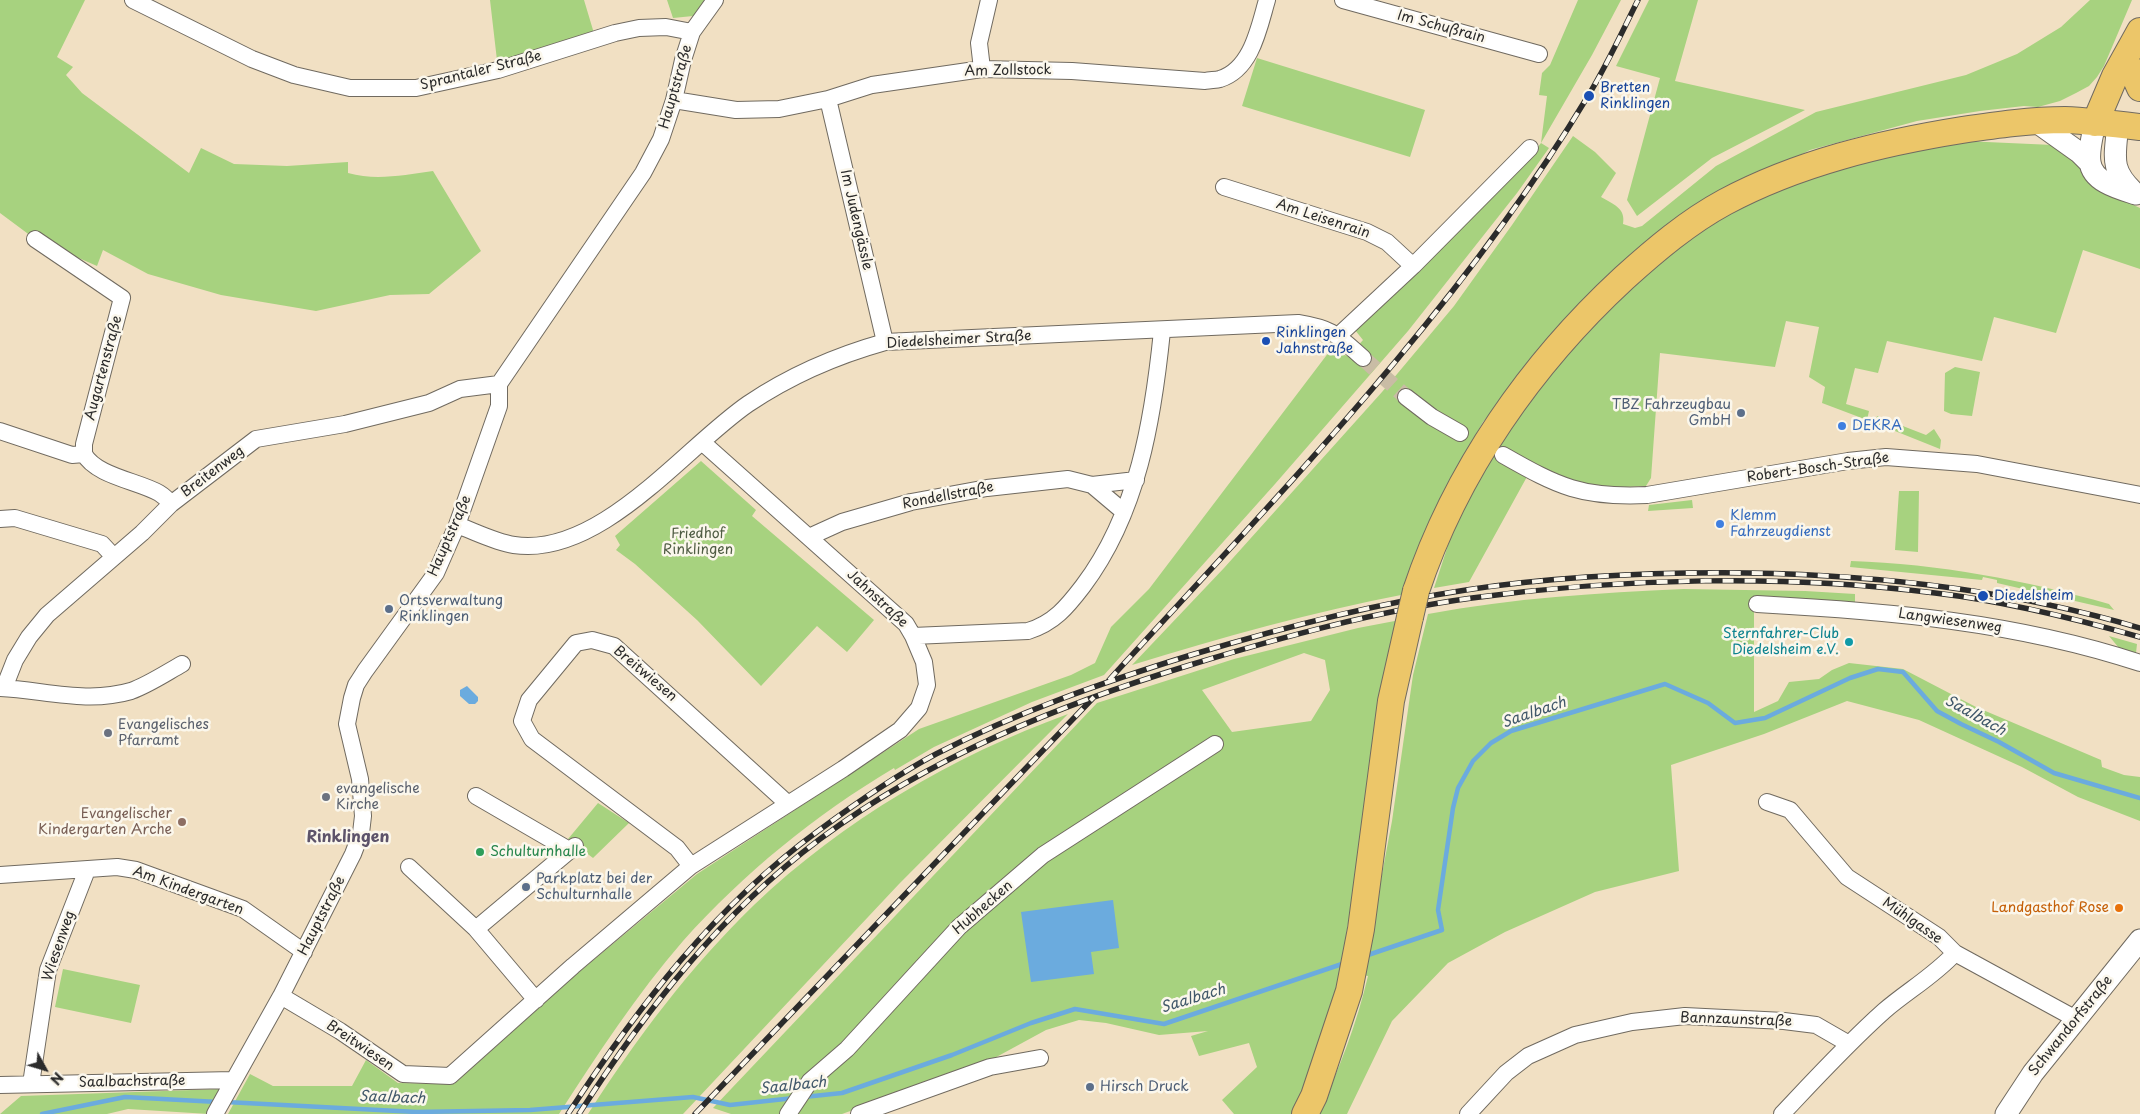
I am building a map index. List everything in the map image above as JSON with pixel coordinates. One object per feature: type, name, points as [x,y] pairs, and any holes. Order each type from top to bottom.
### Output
[{"type":"main road","points":[[2045,121],[2129,78]]},
{"type":"main road","points":[[1305,1114],[1314,1096],[1349,991],[1361,929],[1391,701],[1416,592],[1443,519],[1495,427],[1555,350],[1604,297],[1651,254],[1686,226],[1724,203],[1769,181],[1844,155],[1922,136],[2045,121],[2118,125],[2129,78]]},
{"type":"street","name":"Sprantaler Straße","points":[[133,0],[252,59],[294,75],[350,88],[416,88],[498,70],[615,33],[639,28],[666,26],[692,32]]},
{"type":"street","name":"Hauptstraße","points":[[215,1114],[304,952],[343,876],[361,833],[363,816],[360,779],[347,724],[356,686],[436,573],[458,525],[499,406],[499,384],[643,173],[661,139],[674,100],[683,60],[692,32],[715,0]]},
{"type":"street","points":[[982,69],[979,43],[989,0]]},
{"type":"street","name":"Am Zollstock","points":[[674,100],[736,110],[779,109],[828,99],[872,85],[982,69],[1072,71],[1205,81],[1221,78],[1234,70],[1254,44],[1267,0]]},
{"type":"street","name":"Im Schußrain","points":[[1344,0],[1539,54]]},
{"type":"street","name":"Im Judengässle","points":[[828,99],[885,342]]},
{"type":"street","points":[[2045,121],[2090,163],[2098,176],[2108,184],[2138,196]]},
{"type":"street","points":[[2090,163],[2118,125]]},
{"type":"street","points":[[2118,125],[2116,168],[2123,183],[2138,196]]},
{"type":"street","points":[[1338,336],[1413,266],[1530,148]]},
{"type":"street","name":"Am Leisenrain","points":[[1224,187],[1367,232],[1387,242],[1413,266]]},
{"type":"street","name":"Augartenstraße","points":[[35,239],[122,298],[98,386],[84,444],[84,454]]},
{"type":"street","name":"Diedelsheimer Straße","points":[[458,525],[496,541],[515,545],[534,546],[573,536],[604,520],[636,499],[747,405],[799,373],[847,352],[885,342],[1298,323],[1321,326],[1338,336],[1363,358]]},
{"type":"street","name":"Jahnstraße","points":[[702,442],[906,624],[913,636],[1028,631],[1054,619],[1065,609],[1089,578],[1103,555],[1124,512],[1136,480],[1156,392],[1162,330]]},
{"type":"street","name":"Breitenweg","points":[[2,688],[15,660],[29,637],[47,615],[171,504],[256,439],[345,424],[430,403],[460,389],[499,384]]},
{"type":"street","points":[[1406,397],[1432,417],[1460,433]]},
{"type":"street","points":[[0,431],[72,455],[84,454],[88,461],[97,468],[161,494],[171,504]]},
{"type":"street","name":"Robert-Bosch-Straße","points":[[1503,455],[1556,484],[1585,492],[1617,496],[1647,495],[1848,461],[1886,457],[1977,464],[2140,495]]},
{"type":"street","name":"Rondellstraße","points":[[809,536],[842,522],[911,502],[987,488],[1068,479],[1092,485]]},
{"type":"street","points":[[1092,485],[1136,480]]},
{"type":"street","points":[[1092,485],[1124,512]]},
{"type":"street","points":[[0,520],[15,518],[102,544],[114,557]]},
{"type":"street","name":"Langwiesenweg","points":[[1757,604],[1856,609],[1971,622],[2058,639],[2140,663]]},
{"type":"street","name":"Breitwiesen","points":[[281,996],[340,1031],[403,1074],[450,1076],[580,959],[692,866],[900,730],[919,708],[927,686],[926,675],[913,636]]},
{"type":"street","name":"Breitwiesen","points":[[692,866],[677,848],[532,739],[522,721],[530,700],[576,643],[592,640],[614,646],[787,803]]},
{"type":"street","points":[[2,688],[80,697],[105,697],[132,690],[182,664]]},
{"type":"street","name":"Hubhecken","points":[[788,1114],[810,1081],[847,1049],[959,927],[1043,855],[1215,744]]},
{"type":"street","points":[[476,796],[572,848],[476,929]]},
{"type":"street","name":"Mühlgasse","points":[[1767,802],[1790,810],[1847,877],[1939,937],[1955,953],[2076,1019]]},
{"type":"street","name":"Am Kindergarten","points":[[0,875],[117,867],[136,870],[243,909],[304,952]]},
{"type":"street","points":[[409,867],[476,929],[536,1000]]},
{"type":"street","name":"Wiesenweg","points":[[31,1084],[48,970],[86,870]]},
{"type":"street","name":"Schwandorfstraße","points":[[2006,1114],[2033,1073],[2140,940]]},
{"type":"street","points":[[1782,1114],[1849,1044],[1886,1010],[1942,967],[1955,953]]},
{"type":"street","name":"Bannzaunstraße","points":[[1468,1114],[1506,1073],[1528,1056],[1575,1035],[1632,1022],[1685,1016],[1784,1021],[1816,1025],[1849,1044]]},
{"type":"street","points":[[858,1114],[990,1067],[1040,1058]]},
{"type":"street","name":"Saalbachstraße","points":[[0,1085],[232,1082]]},
{"type":"green space","points":[[0,0],[85,0],[57,57],[73,67],[66,75],[82,93],[189,173],[201,148],[234,164],[287,166],[348,162],[348,173],[369,177],[390,177],[433,171],[481,251],[429,294],[390,295],[316,311],[221,295],[148,274],[103,250],[97,266],[35,239],[0,213]]},
{"type":"green space","points":[[490,0],[584,0],[596,40],[498,69]]},
{"type":"green space","points":[[667,0],[707,0],[693,16],[673,18]]},
{"type":"green space","points":[[1578,0],[1621,0],[1592,55],[1541,143],[1547,96],[1539,95],[1542,73],[1550,65]]},
{"type":"green space","points":[[1649,0],[1698,0],[1675,81],[1805,110],[1712,158],[1637,216],[1627,200],[1660,78],[1616,66]]},
{"type":"green space","points":[[2090,0],[2132,0],[2104,66],[2089,86],[2076,93],[2060,101],[2038,107],[2024,106],[1980,111],[1917,121],[1810,150],[1682,215],[1547,344],[1483,422],[1452,477],[1406,594],[1268,626],[1132,665],[1224,568],[1382,392],[1454,306],[1573,136],[1595,152],[1616,173],[1601,197],[1621,210],[1623,224],[1635,228],[1642,226],[1716,166],[1816,112],[1966,75],[2017,54],[2061,27]]},
{"type":"green space","points":[[1257,58],[1425,110],[1410,157],[1242,106]]},
{"type":"green space","points":[[1964,141],[2053,145],[2127,202],[2140,208],[2140,269],[2083,250],[2056,333],[1994,317],[1982,361],[1887,341],[1878,373],[1855,368],[1846,404],[1869,411],[1867,420],[1822,403],[1825,387],[1809,377],[1819,327],[1786,321],[1775,367],[1660,353],[1651,478],[1646,486],[1606,488],[1576,482],[1534,464],[1469,582],[1434,588],[1455,524],[1501,442],[1565,355],[1634,285],[1687,240],[1733,211],[1815,174],[1863,158]]},
{"type":"green space","points":[[1541,143],[1549,148],[1517,193],[1408,331],[1275,484],[1104,675],[1032,702],[934,747],[865,786],[809,825],[731,892],[683,941],[618,1025],[559,1114],[228,1114],[250,1074],[273,1086],[352,1086],[366,1060],[398,1083],[454,1084],[579,972],[697,874],[919,729],[1071,675],[1095,663],[1111,627],[1149,589],[1329,352],[1349,356],[1363,340],[1355,330],[1515,175]]},
{"type":"green space","points":[[1955,367],[1980,372],[1972,416],[1951,414],[1944,411],[1945,373]]},
{"type":"green space","points":[[1877,416],[1926,435],[1934,429],[1941,440],[1940,449],[1875,423]]},
{"type":"green space","name":"Friedhof Rinklingen","points":[[701,461],[756,510],[752,516],[874,620],[847,652],[817,626],[761,686],[697,620],[635,564],[616,550],[620,545],[615,536]]},
{"type":"green space","points":[[1899,491],[1919,491],[1918,552],[1895,550]]},
{"type":"green space","points":[[1692,500],[1693,508],[1648,511],[1649,505]]},
{"type":"green space","points":[[1851,561],[1917,566],[1982,575],[2077,595],[2109,604],[2114,610],[1997,583],[1997,580],[1983,577],[1982,580],[1850,567]]},
{"type":"green space","points":[[1684,589],[1805,591],[1855,594],[1855,613],[1754,607],[1754,712],[1778,701],[1789,682],[1819,679],[1832,670],[1849,663],[1903,669],[1976,707],[2101,760],[2102,767],[2124,775],[2140,777],[2140,821],[2078,797],[2022,767],[1919,720],[1847,701],[1764,734],[1671,765],[1679,871],[1595,892],[1505,932],[1448,963],[1392,1021],[1347,1114],[1318,1114],[1347,1046],[1368,976],[1363,975],[1392,821],[1413,675],[1428,614],[1524,600],[1588,594]]},
{"type":"green space","points":[[1400,620],[1347,929],[1342,971],[1311,1080],[1293,1114],[1234,1114],[1222,1100],[1257,1067],[1249,1043],[1199,1056],[1191,1036],[1208,1031],[1159,1035],[1106,1023],[1079,1020],[1046,1030],[989,1061],[842,1114],[731,1114],[713,1108],[1097,703],[1234,659],[1358,628]],"holes":[[[1304,653],[1325,660],[1330,690],[1311,721],[1232,732],[1202,690]]]},
{"type":"green space","points":[[2109,636],[2137,644],[2136,653],[2124,654]]},
{"type":"green space","points":[[1068,714],[899,884],[683,1114],[588,1114],[625,1058],[686,979],[730,929],[788,874],[824,845],[901,793],[983,750]]},
{"type":"green space","points":[[598,803],[629,823],[593,858],[568,839]]},
{"type":"green space","points":[[63,969],[140,985],[131,1023],[55,1007]]},
{"type":"green space","points":[[221,1089],[209,1114],[128,1109],[107,1114],[0,1114],[21,1096]]},
{"type":"water","points":[[467,686],[478,697],[478,701],[475,704],[469,704],[460,696],[460,690]]},
{"type":"water","points":[[1113,900],[1119,948],[1091,952],[1094,974],[1031,982],[1021,912]]},
{"type":"waterway","name":"Saalbach","points":[[1365,956],[1442,930],[1438,910],[1453,808],[1458,788],[1473,761],[1491,743],[1511,731],[1665,684],[1708,703],[1735,723],[1765,718],[1850,678],[1878,669],[1903,672],[1937,711],[1961,724],[1999,742],[2054,773],[2140,798]]},
{"type":"waterway","name":"Saalbach","points":[[804,1097],[842,1093],[952,1055],[1031,1023],[1075,1009],[1164,1024],[1345,963]]},
{"type":"waterway","name":"Saalbach","points":[[42,1114],[125,1097],[218,1102]]},
{"type":"waterway","name":"Saalbach","points":[[226,1102],[417,1112],[530,1110],[693,1097],[730,1105],[794,1098]]},
{"type":"tunnel","points":[[1363,358],[1406,397]]},
{"type":"railway","points":[[1109,680],[1301,471],[1424,327],[1482,252],[1537,176],[1588,96],[1638,0]]},
{"type":"railway","points":[[568,1114],[594,1074],[680,961],[745,892],[818,831],[906,771],[967,739],[1029,711],[1191,655],[1327,618],[1396,602],[1466,590],[1571,578],[1677,573],[1798,574],[1897,581],[1995,594],[2092,615],[2140,628]]},
{"type":"railway","points":[[579,1114],[631,1038],[687,966],[750,899],[820,839],[863,809],[907,782],[998,736],[1093,697],[1190,665],[1330,626],[1436,603],[1586,586],[1703,581],[1820,583],[1961,596],[2038,611],[2140,637]]},
{"type":"railway","points":[[695,1114],[1094,697]]},
{"type":"place","name":"Bretten Rinklingen","points":[[1589,96]]},
{"type":"place","name":"Rinklingen Jahnstraße","points":[[1266,341]]},
{"type":"place","name":"TBZ Fahrzeugbau GmbH","points":[[1741,413]]},
{"type":"place","name":"DEKRA","points":[[1842,426]]},
{"type":"place","name":"Klemm Fahrzeugdienst","points":[[1720,524]]},
{"type":"place","name":"Diedelsheim","points":[[1983,596]]},
{"type":"place","name":"Ortsverwaltung Rinklingen","points":[[389,609]]},
{"type":"place","name":"Sternfahrer-Club Diedelsheim e.V.","points":[[1849,642]]},
{"type":"place","name":"Evangelisches Pfarramt","points":[[108,733]]},
{"type":"place","name":"evangelische Kirche","points":[[326,797]]},
{"type":"place","name":"Evangelischer Kindergarten Arche","points":[[182,822]]},
{"type":"place","name":"Schulturnhalle","points":[[480,852]]},
{"type":"place","name":"Parkplatz bei der Schulturnhalle","points":[[526,887]]},
{"type":"place","name":"Landgasthof Rose","points":[[2119,908]]},
{"type":"place","name":"Hirsch Druck","points":[[1090,1087]]},
{"type":"district","name":"Rinklingen","points":[[348,838]]}]
